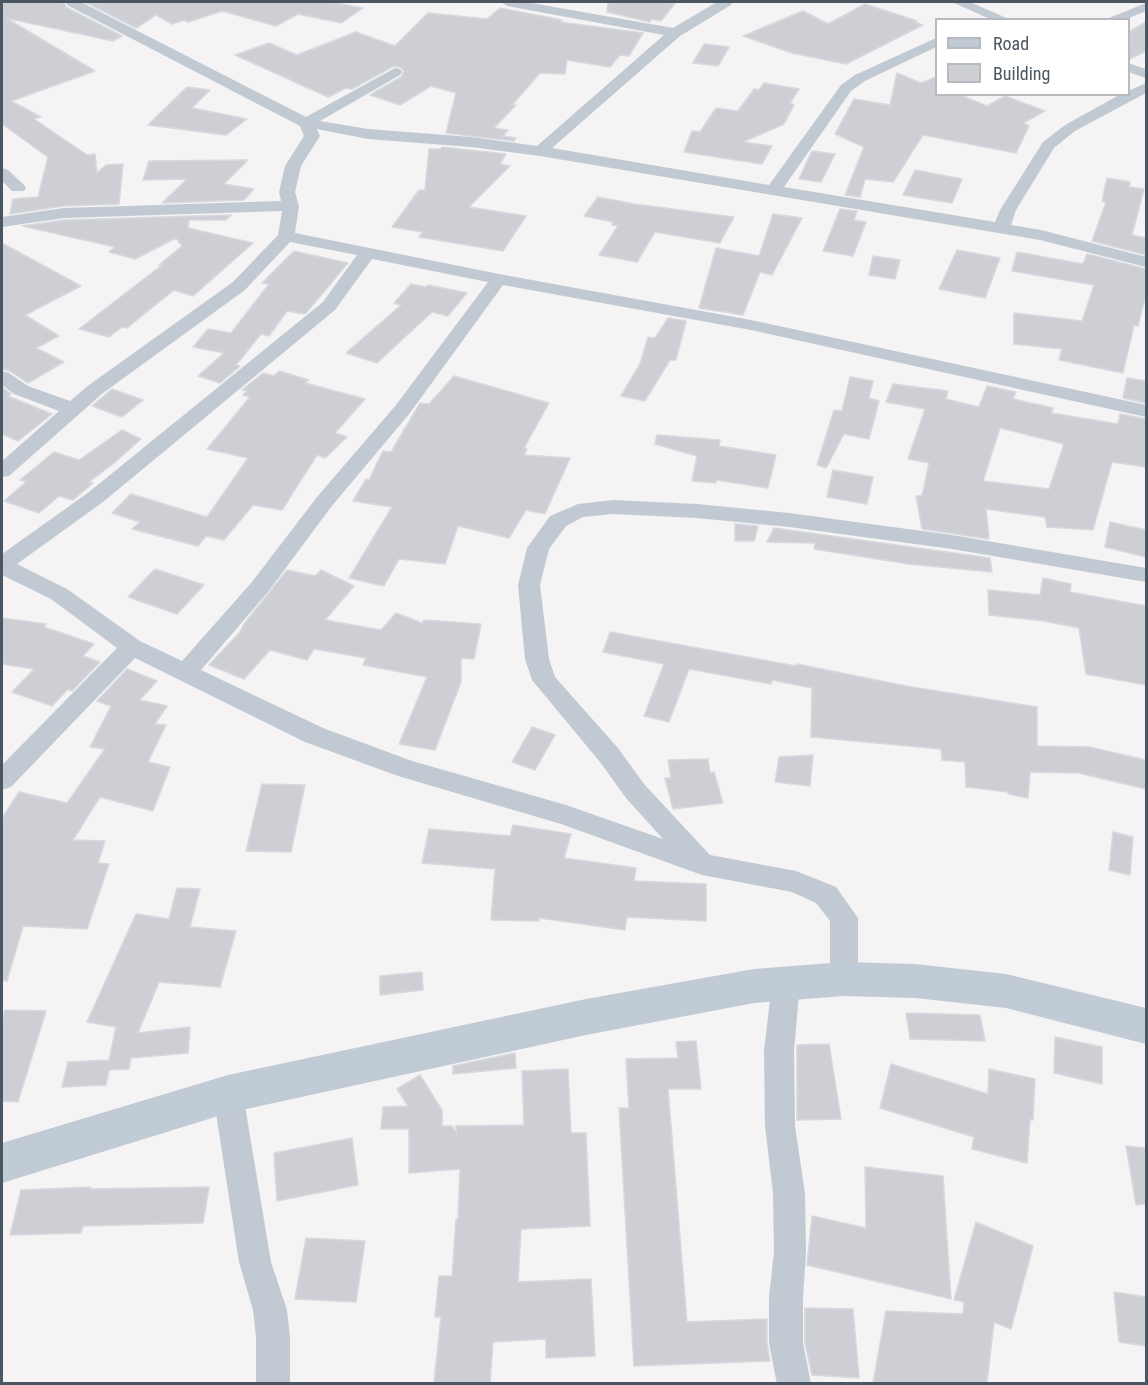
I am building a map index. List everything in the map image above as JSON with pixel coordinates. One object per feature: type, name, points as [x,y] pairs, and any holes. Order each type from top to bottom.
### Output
[{"type":"street","points":[[72,2],[306,123],[368,134],[471,142],[540,151],[1041,235],[1146,262]]},
{"type":"street","points":[[507,2],[675,33]]},
{"type":"street","points":[[540,151],[675,33],[726,2]]},
{"type":"street","points":[[959,2],[994,18]]},
{"type":"street","points":[[1137,2],[1146,6]]},
{"type":"street","points":[[1115,18],[1146,6]]},
{"type":"street","points":[[773,191],[846,88],[861,78],[935,42]]},
{"type":"street","points":[[1130,68],[1146,74]]},
{"type":"street","points":[[306,123],[395,72]]},
{"type":"street","points":[[1130,96],[1146,87]]},
{"type":"street","points":[[1000,228],[1008,210],[1048,145],[1070,128],[1129,96]]},
{"type":"street","points":[[2,471],[127,365],[239,286],[286,236],[291,206],[288,192],[293,166],[312,136],[306,123]]},
{"type":"street","points":[[2,173],[18,188]]},
{"type":"street","points":[[2,222],[64,213],[291,206]]},
{"type":"street","points":[[286,236],[499,279],[751,325],[1146,411]]},
{"type":"street","points":[[369,251],[330,306],[96,497],[2,565],[59,594],[132,647],[184,675],[314,735],[407,768],[566,816],[702,864],[796,882],[826,895],[843,918],[844,979]]},
{"type":"street","points":[[184,675],[260,586],[324,502],[403,410],[499,279]]},
{"type":"street","points":[[2,377],[21,390],[73,410]]},
{"type":"street","points":[[702,864],[635,791],[609,755],[544,680],[537,659],[529,585],[538,548],[558,521],[578,511],[613,507],[697,511],[789,520],[952,542],[1146,574]]},
{"type":"street","points":[[2,780],[132,647]]},
{"type":"street","points":[[2,1163],[228,1094],[586,1017],[754,986],[844,979],[915,981],[1006,991],[1146,1026]]},
{"type":"street","points":[[786,983],[779,1051],[780,1126],[789,1193],[790,1252],[786,1297],[786,1343],[794,1383]]},
{"type":"street","points":[[228,1094],[255,1262],[270,1310],[273,1337],[273,1383]]},
{"type":"building","points":[[2,2],[64,2],[66,7],[122,36],[113,41],[6,18],[95,71],[11,101],[41,117],[34,119],[87,155],[95,154],[97,173],[106,165],[123,164],[119,204],[64,206],[10,214],[13,199],[38,197],[48,157],[2,124]]},
{"type":"building","points":[[85,2],[331,2],[363,8],[341,23],[298,14],[276,26],[222,11],[188,22],[184,20],[172,24],[156,15],[136,28]]},
{"type":"building","points":[[608,2],[676,2],[661,21],[651,19],[650,22],[607,12]]},
{"type":"building","points":[[865,4],[923,25],[846,64],[792,53],[743,36],[803,11],[828,24]]},
{"type":"building","points":[[500,8],[562,20],[560,22],[643,33],[629,56],[620,55],[610,67],[567,60],[565,74],[540,73],[512,105],[516,105],[494,128],[508,130],[503,136],[516,138],[514,141],[446,133],[456,93],[431,86],[400,105],[370,95],[401,77],[404,71],[400,67],[394,66],[352,89],[346,88],[328,97],[235,55],[269,43],[297,55],[356,32],[395,46],[428,13],[487,19]]},
{"type":"building","points":[[1146,22],[1146,51],[1130,59],[1130,31]]},
{"type":"building","points":[[704,44],[729,47],[718,66],[693,63]]},
{"type":"building","points":[[897,73],[921,83],[935,77],[935,96],[963,96],[987,106],[1005,96],[1045,111],[1023,123],[1029,126],[1016,153],[923,135],[893,182],[865,179],[860,197],[845,195],[864,147],[835,134],[854,99],[890,105]]},
{"type":"building","points":[[764,83],[799,89],[790,103],[794,105],[784,124],[743,142],[772,146],[762,164],[684,152],[692,131],[700,132],[716,108],[738,111],[754,89],[759,90]]},
{"type":"building","points":[[187,87],[210,90],[192,108],[247,119],[226,135],[148,125]]},
{"type":"building","points":[[442,147],[506,154],[500,164],[510,166],[469,207],[526,216],[503,251],[419,237],[423,232],[392,227],[419,190],[425,190],[429,149],[441,149]]},
{"type":"building","points":[[812,151],[835,154],[821,182],[799,179]]},
{"type":"building","points":[[248,160],[224,184],[254,189],[244,200],[162,203],[187,179],[143,180],[149,161]]},
{"type":"building","points":[[915,170],[962,179],[952,203],[903,195]]},
{"type":"building","points":[[1107,178],[1130,182],[1129,187],[1144,189],[1132,235],[1146,238],[1146,255],[1092,241],[1106,202],[1102,201]]},
{"type":"building","points":[[598,197],[734,217],[720,243],[655,232],[637,262],[599,255],[618,226],[612,225],[613,222],[584,216]]},
{"type":"building","points":[[840,209],[857,211],[854,220],[866,222],[853,256],[823,251]]},
{"type":"building","points":[[773,214],[802,218],[772,275],[760,272],[743,315],[699,308],[716,248],[759,256]]},
{"type":"building","points":[[231,215],[226,220],[189,220],[188,228],[253,243],[193,296],[174,290],[127,328],[122,327],[109,337],[79,329],[162,265],[159,265],[182,246],[176,238],[135,259],[109,252],[115,247],[22,226],[64,220]]},
{"type":"building","points":[[2,243],[81,286],[25,315],[59,336],[36,348],[64,362],[28,383],[10,371],[2,369]]},
{"type":"building","points":[[957,250],[1000,258],[985,298],[939,289]]},
{"type":"building","points":[[294,251],[348,263],[307,312],[304,314],[287,311],[269,336],[261,334],[236,365],[240,366],[220,383],[198,376],[224,353],[193,347],[208,329],[231,333],[269,284],[262,283]]},
{"type":"building","points":[[1017,252],[1083,264],[1087,254],[1146,269],[1146,294],[1138,326],[1134,325],[1123,373],[1059,360],[1062,349],[1014,344],[1014,313],[1082,321],[1094,285],[1012,271]]},
{"type":"building","points":[[873,256],[900,260],[895,279],[869,275]]},
{"type":"building","points":[[411,284],[467,293],[448,316],[432,312],[377,363],[346,353],[401,305],[394,303]]},
{"type":"building","points":[[668,318],[686,321],[676,360],[670,360],[645,401],[621,396],[640,364],[648,337],[655,338]]},
{"type":"building","points":[[279,371],[309,380],[305,383],[365,399],[335,433],[347,437],[325,458],[317,455],[282,510],[253,505],[224,540],[206,536],[198,546],[132,529],[140,522],[112,513],[131,494],[207,517],[248,458],[207,449],[250,397],[243,395],[247,391],[242,390],[263,373],[274,376]]},
{"type":"building","points":[[454,376],[549,403],[524,448],[527,449],[524,455],[570,458],[545,514],[526,510],[509,538],[458,526],[445,564],[399,559],[384,586],[349,578],[392,507],[353,501],[366,479],[369,480],[383,451],[391,452],[420,403],[429,404]]},
{"type":"building","points":[[850,377],[873,381],[869,398],[879,401],[869,439],[844,434],[826,468],[817,465],[834,410],[842,411]]},
{"type":"building","points":[[1127,378],[1146,381],[1146,403],[1123,398]]},
{"type":"building","points":[[893,384],[948,391],[946,399],[979,407],[987,386],[1016,392],[1013,399],[1053,408],[1051,413],[1118,424],[1120,414],[1146,419],[1146,467],[1112,462],[1093,530],[1047,527],[1045,517],[986,509],[989,539],[922,529],[916,496],[922,496],[929,463],[908,459],[925,409],[886,402]],"holes":[[[1000,428],[1064,444],[1049,489],[983,481]]]},
{"type":"building","points":[[2,387],[11,394],[8,396],[52,414],[18,441],[2,434]]},
{"type":"building","points":[[112,389],[143,400],[122,417],[92,406]]},
{"type":"building","points":[[122,430],[141,439],[89,482],[93,483],[73,500],[59,496],[39,513],[4,501],[26,482],[20,480],[54,452],[79,460]]},
{"type":"building","points":[[657,435],[720,440],[719,446],[776,455],[768,488],[716,480],[716,483],[692,481],[697,456],[655,444]]},
{"type":"building","points":[[833,470],[873,477],[867,504],[827,497]]},
{"type":"building","points":[[1110,522],[1146,530],[1146,557],[1105,547]]},
{"type":"building","points":[[735,524],[758,526],[754,541],[735,541]]},
{"type":"building","points":[[774,528],[990,558],[992,572],[909,564],[814,549],[815,543],[767,542]]},
{"type":"building","points":[[155,569],[204,585],[177,614],[128,597]]},
{"type":"building","points":[[287,570],[315,576],[321,570],[354,586],[325,620],[381,630],[396,613],[422,623],[424,620],[481,624],[474,659],[461,658],[461,682],[435,750],[399,744],[427,677],[363,665],[366,658],[314,649],[307,660],[270,650],[244,679],[209,665],[240,632]]},
{"type":"building","points":[[1043,578],[1071,584],[1070,592],[1146,606],[1146,685],[1086,674],[1079,628],[1044,621],[989,615],[988,590],[1040,595]]},
{"type":"building","points":[[2,618],[46,624],[44,627],[94,644],[83,656],[100,662],[72,691],[68,689],[52,706],[12,692],[34,669],[2,664]]},
{"type":"building","points":[[610,632],[796,666],[797,664],[906,686],[1037,707],[1037,746],[1089,747],[1146,760],[1146,789],[1079,773],[1030,772],[1028,798],[1008,794],[1008,792],[966,787],[965,762],[942,760],[941,749],[811,737],[812,688],[772,680],[771,684],[689,669],[669,722],[644,716],[664,664],[603,652]]},
{"type":"building","points":[[127,669],[157,681],[140,700],[167,706],[155,724],[166,725],[148,762],[170,767],[153,811],[100,797],[73,840],[105,841],[98,863],[109,864],[87,929],[23,926],[7,981],[2,980],[2,818],[19,792],[67,803],[105,749],[90,747],[111,706],[97,701]]},
{"type":"building","points":[[532,727],[555,735],[535,770],[512,762]]},
{"type":"building","points":[[813,755],[810,786],[775,782],[779,757]]},
{"type":"building","points":[[708,759],[710,773],[714,772],[723,803],[673,809],[665,778],[671,778],[668,760]]},
{"type":"building","points":[[262,784],[305,785],[291,852],[246,851]]},
{"type":"building","points":[[513,825],[571,834],[564,858],[636,868],[634,881],[706,884],[706,921],[627,917],[625,930],[539,918],[539,921],[491,920],[495,869],[422,863],[429,829],[510,836]]},
{"type":"building","points":[[1113,832],[1133,837],[1130,875],[1109,870]]},
{"type":"building","points":[[177,888],[200,889],[190,927],[236,931],[220,987],[159,982],[138,1033],[190,1027],[188,1053],[131,1058],[129,1069],[109,1070],[106,1085],[62,1087],[68,1062],[109,1060],[116,1027],[87,1022],[136,914],[169,919]]},
{"type":"building","points":[[422,972],[423,990],[380,995],[380,976]]},
{"type":"building","points":[[5,1010],[46,1011],[18,1102],[2,1101],[2,1020]]},
{"type":"building","points":[[906,1013],[980,1015],[985,1041],[910,1039]]},
{"type":"building","points":[[1055,1037],[1102,1047],[1102,1084],[1054,1073]]},
{"type":"building","points":[[696,1041],[701,1089],[668,1089],[687,1322],[767,1319],[770,1361],[634,1366],[619,1108],[629,1108],[626,1059],[678,1058],[676,1042]]},
{"type":"building","points":[[829,1044],[841,1119],[797,1120],[797,1045]]},
{"type":"building","points":[[515,1053],[516,1068],[453,1074],[453,1066]]},
{"type":"building","points":[[891,1064],[988,1094],[989,1069],[1035,1079],[1033,1120],[1030,1119],[1027,1163],[972,1149],[974,1137],[880,1108]]},
{"type":"building","points":[[568,1069],[571,1133],[586,1133],[590,1226],[521,1229],[518,1282],[591,1279],[595,1356],[546,1358],[546,1339],[493,1342],[490,1383],[434,1383],[441,1317],[435,1317],[439,1276],[452,1276],[460,1169],[409,1173],[409,1129],[381,1129],[383,1107],[408,1106],[397,1089],[420,1075],[442,1110],[442,1126],[452,1126],[457,1134],[456,1126],[524,1125],[522,1071]]},
{"type":"building","points":[[352,1138],[358,1185],[277,1201],[274,1153]]},
{"type":"building","points":[[1126,1146],[1146,1148],[1146,1204],[1136,1205]]},
{"type":"building","points":[[865,1167],[943,1176],[951,1299],[807,1265],[812,1216],[866,1228]]},
{"type":"building","points":[[91,1187],[90,1189],[209,1187],[203,1223],[83,1226],[81,1233],[10,1235],[21,1190]]},
{"type":"building","points":[[976,1222],[1033,1246],[1011,1329],[994,1322],[987,1383],[873,1383],[886,1311],[963,1314],[964,1302],[954,1300]]},
{"type":"building","points":[[306,1238],[365,1241],[356,1302],[295,1299]]},
{"type":"building","points":[[1114,1292],[1146,1297],[1146,1346],[1119,1342]]},
{"type":"building","points":[[805,1308],[853,1309],[859,1378],[812,1375],[805,1343]]}]
